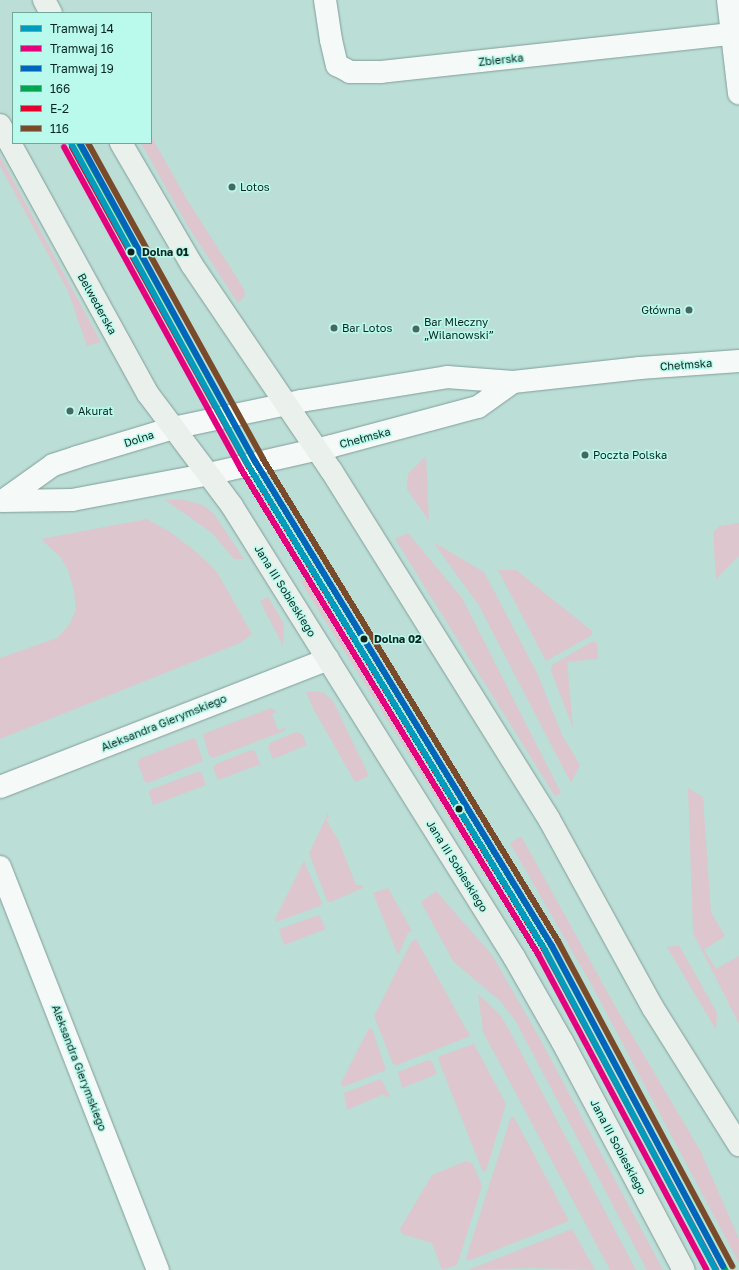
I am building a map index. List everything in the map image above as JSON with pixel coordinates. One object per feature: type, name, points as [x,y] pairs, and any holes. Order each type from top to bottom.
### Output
[{"type":"main road","points":[[44,0],[50,12]]},
{"type":"main road","name":"Belwederska","points":[[0,125],[138,378],[209,474]]},
{"type":"main road","points":[[122,144],[184,254],[317,450],[549,819],[653,1008],[739,1145]]},
{"type":"main road","name":"Jana III Sobieskiego","points":[[209,474],[328,659],[529,982],[684,1270]]},
{"type":"street","name":"Zbierska","points":[[325,0],[331,40],[337,65],[350,72],[397,70],[732,34]]},
{"type":"street","points":[[728,0],[739,93]]},
{"type":"street","name":"Chełmska","points":[[285,404],[447,377],[513,382],[640,368],[739,361]]},
{"type":"street","name":"Chełmska","points":[[209,474],[317,450],[478,407],[513,382]]},
{"type":"street","name":"Dolna","points":[[2,501],[53,465],[174,428],[285,404]]},
{"type":"street","name":"Dolna","points":[[2,501],[72,500],[209,474]]},
{"type":"street","name":"Aleksandra Gierymskiego","points":[[0,787],[328,659]]},
{"type":"street","name":"Aleksandra Gierymskiego","points":[[0,867],[158,1270]]},
{"type":"shaded area","points":[[152,138],[186,198],[244,289],[245,296],[238,303],[187,225],[142,144],[152,144]]},
{"type":"shaded area","points":[[0,156],[101,342],[87,346],[68,291],[0,166]]},
{"type":"shaded area","points":[[426,456],[429,521],[407,489],[408,474]]},
{"type":"shaded area","points":[[181,499],[203,505],[214,514],[244,559],[234,559],[212,533],[165,500]]},
{"type":"shaded area","points":[[147,519],[170,532],[194,550],[217,572],[252,634],[240,643],[0,739],[0,658],[57,638],[69,625],[76,610],[74,591],[68,570],[61,558],[41,539]]},
{"type":"shaded area","points":[[739,523],[739,556],[716,579],[713,532],[720,526]]},
{"type":"shaded area","points":[[408,533],[462,598],[561,793],[555,796],[395,539]]},
{"type":"shaded area","points":[[433,542],[484,572],[538,675],[562,735],[580,765],[571,783],[478,604]]},
{"type":"shaded area","points":[[498,570],[516,570],[592,631],[592,635],[546,661]]},
{"type":"shaded area","points":[[307,579],[491,873],[485,876],[301,582]]},
{"type":"shaded area","points":[[268,597],[284,624],[283,646],[260,601]]},
{"type":"shaded area","points":[[593,641],[597,644],[598,659],[567,662],[573,728],[551,671],[552,665]]},
{"type":"shaded area","points":[[315,691],[324,693],[333,701],[369,776],[355,782],[314,710],[306,692]]},
{"type":"shaded area","points":[[271,708],[277,712],[272,714],[278,730],[286,727],[284,731],[213,758],[209,756],[203,734]]},
{"type":"shaded area","points":[[296,732],[302,734],[307,745],[273,759],[268,747],[270,743]]},
{"type":"shaded area","points":[[193,738],[196,740],[203,761],[148,783],[145,782],[138,763],[139,759]]},
{"type":"shaded area","points":[[251,750],[255,751],[261,766],[258,765],[218,780],[213,768],[216,764]]},
{"type":"shaded area","points":[[197,772],[201,772],[206,785],[153,805],[149,793],[150,790]]},
{"type":"shaded area","points":[[688,788],[703,797],[711,912],[725,936],[704,950],[716,969],[739,956],[739,1024],[693,933]]},
{"type":"shaded area","points":[[328,813],[329,817],[326,819],[339,842],[356,885],[363,885],[363,888],[331,902],[327,901],[309,853]]},
{"type":"shaded area","points":[[521,836],[619,1013],[701,1152],[739,1239],[739,1263],[590,982],[510,843]]},
{"type":"shaded area","points":[[304,861],[322,903],[320,906],[276,922],[275,919]]},
{"type":"shaded area","points":[[388,888],[412,931],[408,933],[398,955],[373,893]]},
{"type":"shaded area","points":[[436,891],[492,955],[539,1037],[663,1270],[647,1270],[515,1020],[500,1001],[453,961],[421,902]]},
{"type":"shaded area","points":[[319,915],[326,929],[284,945],[279,929]]},
{"type":"shaded area","points":[[416,939],[470,1036],[397,1065],[393,1064],[374,1016],[412,941]]},
{"type":"shaded area","points":[[679,945],[717,1013],[716,1030],[667,947]]},
{"type":"shaded area","points":[[478,994],[500,1015],[508,1028],[636,1270],[610,1270],[483,1032]]},
{"type":"shaded area","points":[[369,1028],[372,1029],[386,1070],[343,1087],[341,1083]]},
{"type":"shaded area","points":[[474,1044],[506,1104],[486,1171],[483,1172],[438,1059],[440,1056]]},
{"type":"shaded area","points":[[429,1060],[432,1062],[437,1074],[402,1088],[398,1072]]},
{"type":"shaded area","points":[[381,1079],[390,1096],[386,1097],[384,1094],[347,1110],[344,1093]]},
{"type":"shaded area","points":[[511,1117],[514,1117],[569,1221],[468,1261],[466,1258]]},
{"type":"shaded area","points":[[466,1161],[473,1164],[482,1186],[457,1265],[442,1270],[432,1243],[402,1234],[400,1229],[432,1175]]},
{"type":"shaded area","points":[[572,1229],[595,1270],[532,1268],[468,1270]]},
{"type":"tram line","name":"14","points":[[72,144],[248,465],[545,950],[716,1270]]},
{"type":"tram line","name":"19","points":[[81,144],[255,461],[552,946],[723,1266]]},
{"type":"tram line","name":"16","points":[[64,147],[241,469],[538,954],[707,1270]]},
{"type":"transit line","name":"166","points":[[80,144],[256,463],[551,945],[725,1270]]},
{"type":"transit line","name":"116","points":[[89,144],[263,459],[558,941],[732,1266]]},
{"type":"transit line","name":"E-2","points":[[72,147],[249,467],[544,949],[716,1270]]},
{"type":"place","name":"Lotos","points":[[232,187]]},
{"type":"place","name":"Dolna 01","points":[[131,252]]},
{"type":"place","name":"Główna","points":[[689,310]]},
{"type":"place","name":"Bar Lotos","points":[[334,328]]},
{"type":"place","name":"Bar Mleczny „Wilanowski”","points":[[416,329]]},
{"type":"place","name":"Akurat","points":[[70,411]]},
{"type":"place","name":"Poczta Polska","points":[[585,455]]},
{"type":"place","name":"Dolna 02","points":[[364,639]]}]
